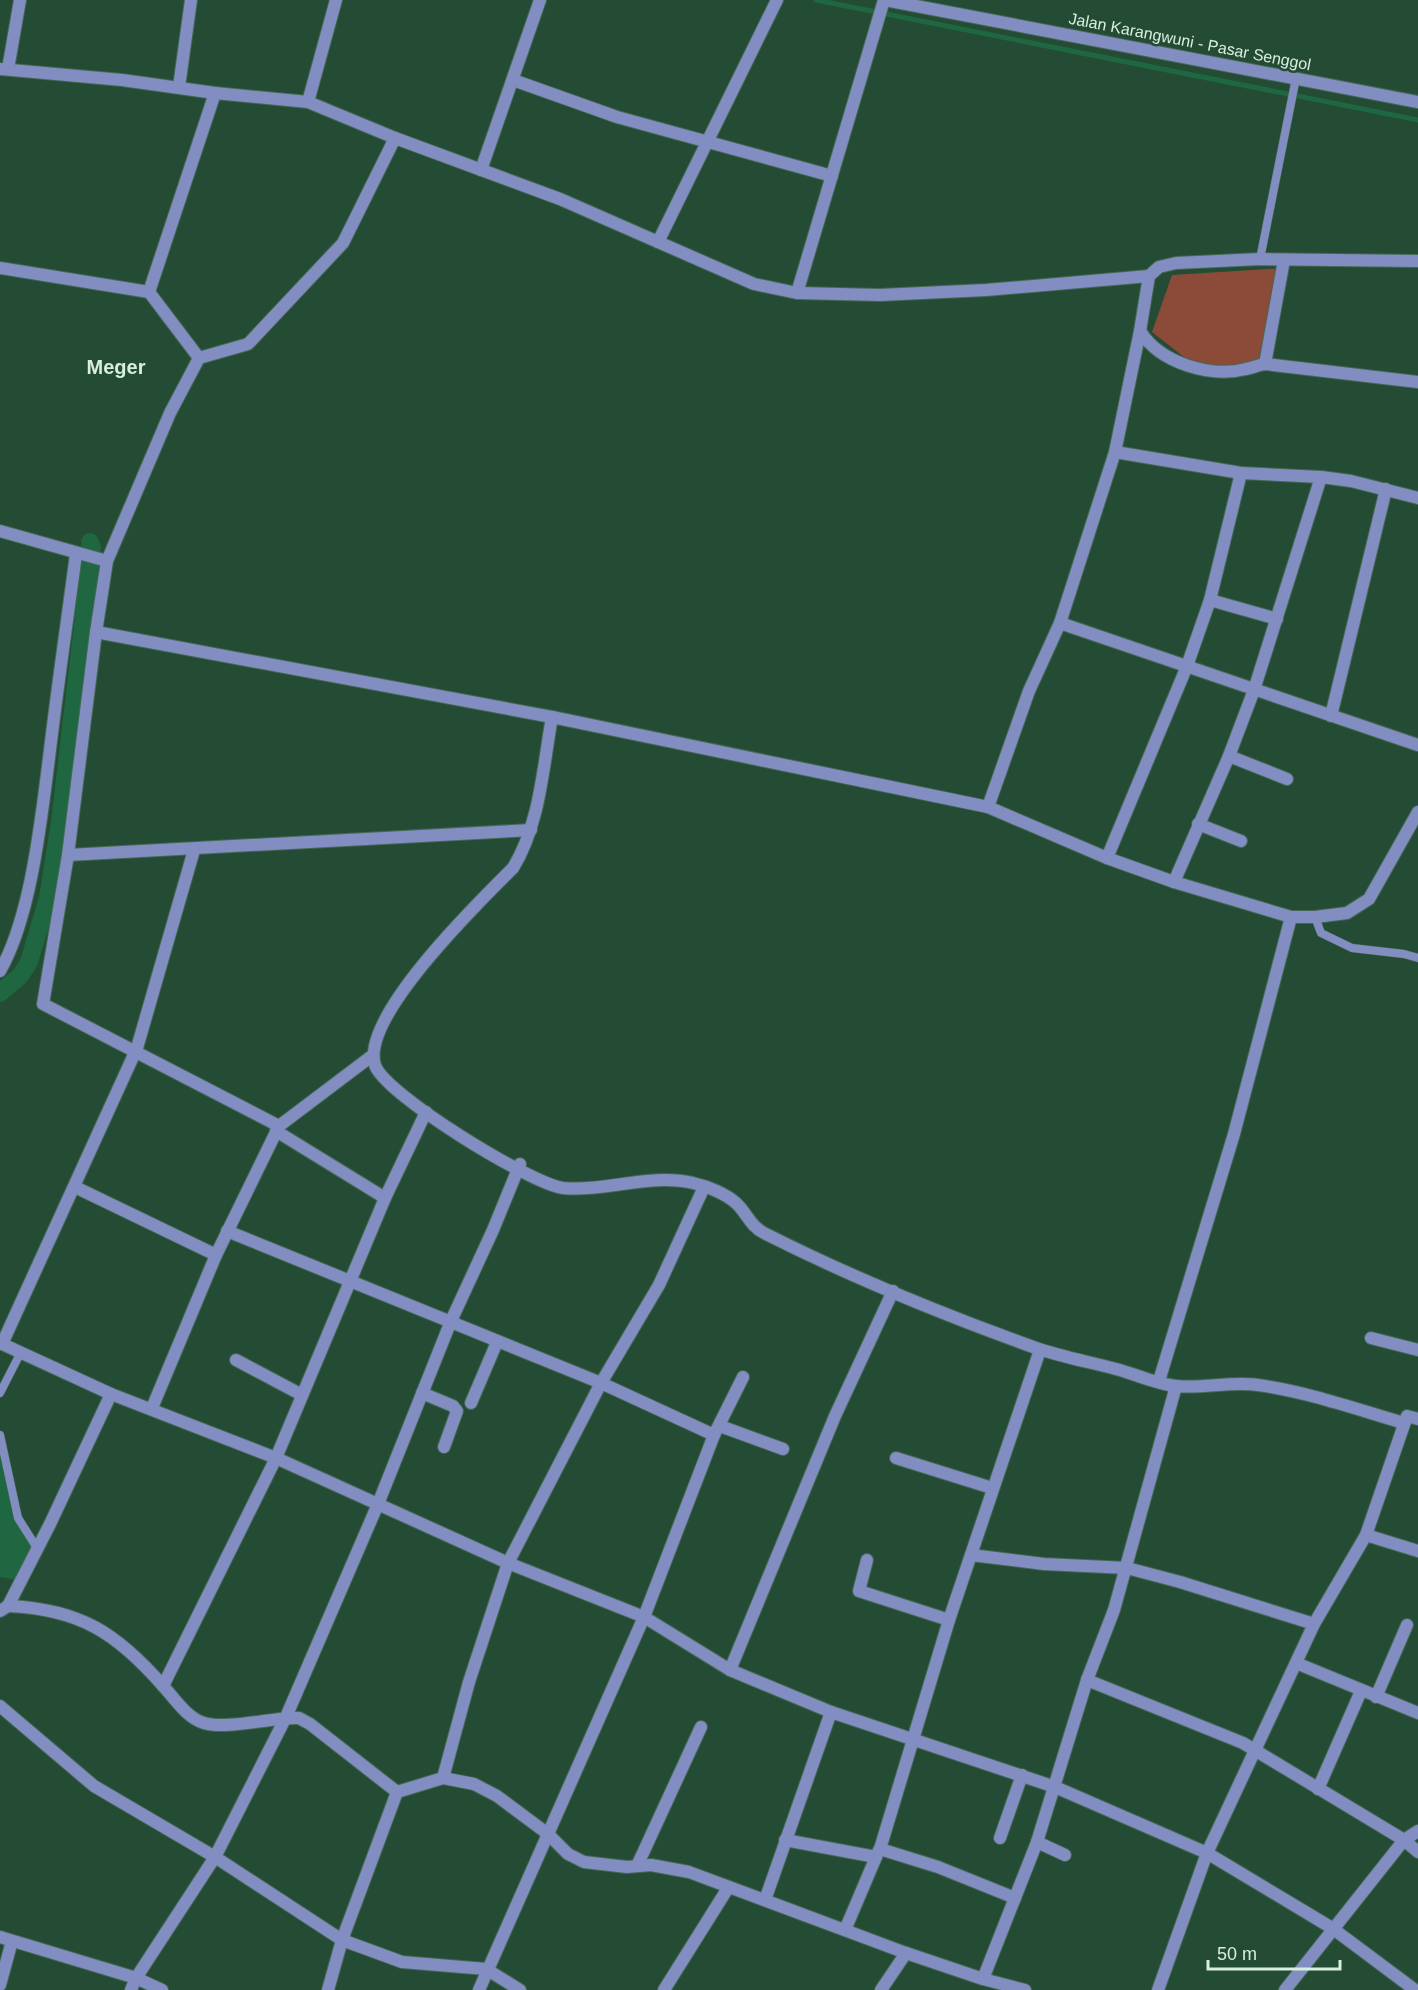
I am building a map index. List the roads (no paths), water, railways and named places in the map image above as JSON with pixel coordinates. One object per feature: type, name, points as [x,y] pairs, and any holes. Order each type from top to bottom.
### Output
[{"type":"street","points":[[20,0],[4,69],[308,102],[395,138],[560,199],[754,284],[797,293],[880,295],[974,291],[1149,276],[1160,267],[1176,263],[1260,260],[1418,261]]},
{"type":"street","points":[[178,87],[191,0]]},
{"type":"street","points":[[308,102],[336,0]]},
{"type":"street","points":[[481,170],[540,0]]},
{"type":"street","points":[[658,242],[777,0]]},
{"type":"street","points":[[797,293],[885,0]]},
{"type":"street","name":"Jalan Karangwuni - Pasar Senggol","points":[[885,0],[1418,102]]},
{"type":"street","points":[[513,80],[617,117],[832,176]]},
{"type":"street","points":[[149,292],[215,93]]},
{"type":"street","points":[[385,1198],[278,1128],[136,1050],[46,1008],[42,1001],[69,855],[96,632],[107,561],[170,413],[199,358],[248,344],[343,243],[395,138]]},
{"type":"street","points":[[1264,364],[1284,260]]},
{"type":"street","points":[[0,268],[149,292],[199,358]]},
{"type":"street","points":[[988,807],[1029,691],[1060,624],[1115,452],[1149,276]]},
{"type":"street","points":[[1140,331],[1148,344],[1157,351],[1185,365],[1224,371],[1246,369],[1264,364],[1418,382]]},
{"type":"street","points":[[1115,452],[1241,473],[1321,477],[1386,489],[1418,498]]},
{"type":"street","points":[[1107,858],[1187,666],[1210,600],[1241,473]]},
{"type":"street","points":[[1174,882],[1229,756],[1254,690],[1321,477]]},
{"type":"street","points":[[1331,716],[1386,489]]},
{"type":"street","points":[[0,531],[107,561]]},
{"type":"street","points":[[0,971],[7,958],[23,905],[38,842],[76,554]]},
{"type":"street","points":[[1210,600],[1277,619]]},
{"type":"street","points":[[1060,624],[1418,745]]},
{"type":"street","points":[[96,632],[552,717],[988,807],[1107,858],[1174,882],[1292,917],[1347,913],[1369,899],[1418,812]]},
{"type":"street","points":[[552,717],[531,830],[513,868],[433,951],[388,1014],[376,1039],[373,1055],[379,1074],[386,1082],[426,1112],[555,1186],[564,1188],[647,1181],[692,1182],[737,1204],[756,1229],[814,1258],[1040,1350],[1176,1386],[1257,1384],[1289,1390],[1404,1423]]},
{"type":"street","points":[[1229,756],[1287,779]]},
{"type":"street","points":[[1198,824],[1240,841]]},
{"type":"street","points":[[69,855],[531,830]]},
{"type":"street","points":[[194,850],[136,1050],[75,1187],[1,1343],[111,1394],[276,1458],[508,1563],[644,1617],[730,1670],[831,1712],[1055,1787],[1207,1853],[1332,1928],[1415,1990]]},
{"type":"street","points":[[1159,1381],[1234,1134],[1292,917]]},
{"type":"street","points":[[152,1408],[216,1255],[278,1128],[373,1055]]},
{"type":"street","points":[[163,1686],[276,1458],[385,1198],[426,1112]]},
{"type":"street","points":[[134,1984],[215,1857],[286,1717],[378,1504],[451,1321],[493,1230],[519,1166]]},
{"type":"street","points":[[75,1187],[216,1255]]},
{"type":"street","points":[[443,1778],[469,1682],[508,1563],[601,1383],[659,1285],[704,1187]]},
{"type":"street","points":[[227,1231],[717,1431],[783,1449]]},
{"type":"street","points":[[730,1670],[835,1416],[893,1292]]},
{"type":"street","points":[[1371,1338],[1418,1350]]},
{"type":"street","points":[[471,1403],[497,1342]]},
{"type":"street","points":[[845,1930],[878,1853],[949,1620],[1040,1350]]},
{"type":"street","points":[[236,1360],[302,1395]]},
{"type":"street","points":[[479,1990],[486,1969],[644,1617],[717,1431],[743,1377]]},
{"type":"street","points":[[983,1979],[1036,1842],[1087,1680],[1127,1568],[1176,1386]]},
{"type":"street","points":[[422,1393],[453,1406],[457,1411],[444,1447]]},
{"type":"street","points":[[4,1608],[37,1548],[111,1394]]},
{"type":"street","points":[[1158,1990],[1207,1853],[1314,1624],[1366,1535],[1407,1416],[1418,1419]]},
{"type":"street","points":[[896,1458],[992,1488]]},
{"type":"street","points":[[1366,1535],[1418,1551]]},
{"type":"street","points":[[971,1556],[1044,1564],[1127,1568],[1314,1624]]},
{"type":"street","points":[[867,1560],[859,1591],[949,1620]]},
{"type":"street","points":[[4,1608],[27,1607],[77,1618],[107,1632],[163,1686],[182,1709],[202,1723],[218,1725],[286,1717],[299,1718],[310,1724],[397,1792]]},
{"type":"street","points":[[1376,1697],[1407,1625]]},
{"type":"street","points":[[1296,1663],[1418,1713]]},
{"type":"street","points":[[1087,1680],[1213,1728],[1257,1750],[1317,1789],[1404,1840],[1418,1852]]},
{"type":"street","points":[[1317,1789],[1361,1691]]},
{"type":"street","points":[[0,1706],[94,1786],[215,1857],[342,1940],[402,1962],[486,1969],[520,1990]]},
{"type":"street","points":[[765,1900],[831,1712]]},
{"type":"street","points":[[637,1866],[702,1727]]},
{"type":"street","points":[[1000,1838],[1022,1775]]},
{"type":"street","points":[[397,1792],[443,1778],[474,1784],[497,1796],[548,1834],[568,1854],[584,1862],[651,1865],[689,1872],[906,1953],[983,1979],[1025,1990]]},
{"type":"street","points":[[327,1990],[342,1940],[397,1792]]},
{"type":"street","points":[[1285,1990],[1404,1840],[1418,1831]]},
{"type":"street","points":[[785,1840],[878,1853],[938,1867],[1016,1898]]},
{"type":"street","points":[[1036,1842],[1065,1855]]},
{"type":"street","points":[[664,1990],[728,1888]]},
{"type":"street","points":[[0,1985],[6,1939],[134,1984],[162,1990]]},
{"type":"street","points":[[881,1990],[906,1953]]},
{"type":"lane","points":[[1260,260],[1296,78]]},
{"type":"lane","points":[[1315,917],[1321,933],[1351,948],[1404,954],[1418,958]]},
{"type":"lane","points":[[0,1393],[21,1352]]},
{"type":"lane","points":[[0,1435],[18,1518],[37,1548]]},
{"type":"waterway","points":[[816,0],[1418,120]]},
{"type":"waterway","points":[[0,993],[20,976],[29,962],[48,898],[60,822],[92,548],[90,542]]},
{"type":"district","name":"Meger","points":[[116,367]]}]
